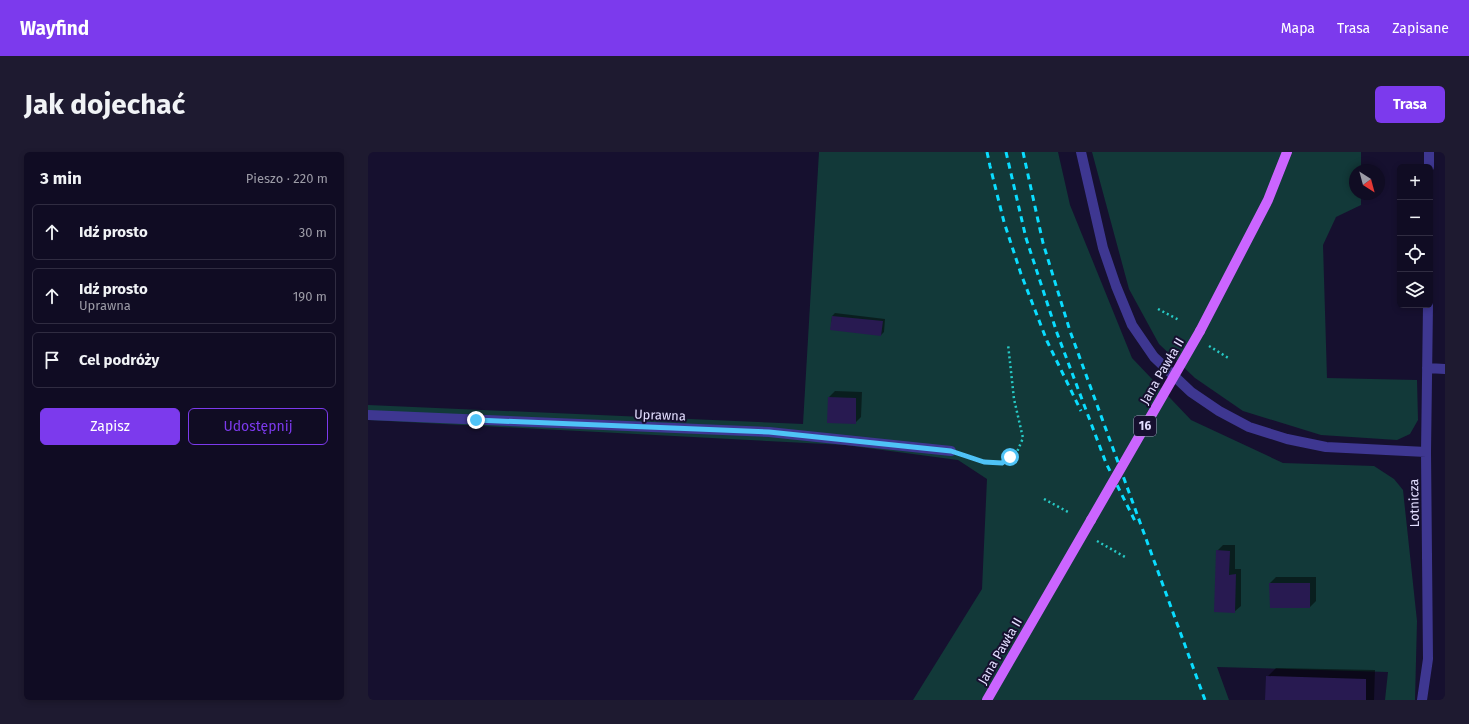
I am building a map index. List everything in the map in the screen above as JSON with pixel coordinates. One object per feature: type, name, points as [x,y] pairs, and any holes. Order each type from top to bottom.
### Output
[{"type":"main road","name":"Jana Pawła II","points":[[987,700],[1200,331],[1268,200],[1287,152]]},
{"type":"street","points":[[1081,152],[1103,248],[1116,286],[1132,325],[1154,357],[1191,392],[1220,411],[1249,427],[1287,439],[1326,447],[1426,452]]},
{"type":"street","points":[[1429,152],[1429,164]]},
{"type":"street","name":"Lotnicza","points":[[1422,700],[1428,659],[1426,452],[1428,308]]},
{"type":"street","points":[[1427,368],[1445,368]]},
{"type":"street","name":"Uprawna","points":[[368,415],[769,432],[951,451]]},
{"type":"path","points":[[1158,309],[1179,320]]},
{"type":"path","points":[[951,451],[984,462],[1002,463],[1017,452],[1022,438],[1014,399],[1008,344]]},
{"type":"path","points":[[1209,346],[1230,359]]},
{"type":"path","points":[[1044,499],[1070,513]]},
{"type":"path","points":[[1096,541],[1124,557]]},
{"type":"green space","points":[[819,152],[1058,152],[1070,205],[1132,358],[1191,420],[1283,463],[1374,466],[1394,479],[1403,490],[1417,621],[1415,700],[1385,700],[1388,672],[1217,667],[1229,700],[913,700],[982,589],[987,479],[958,460],[845,445],[368,420],[368,405],[803,424]]},
{"type":"green space","points":[[1092,152],[1361,152],[1361,164],[1349,164],[1349,200],[1361,200],[1361,205],[1336,217],[1323,245],[1327,378],[1417,380],[1418,420],[1410,434],[1397,440],[1321,435],[1243,411],[1195,378],[1159,344],[1129,289]]},
{"type":"building","points":[[832,316],[883,321],[881,336],[830,330]]},
{"type":"building","points":[[828,397],[856,398],[856,424],[827,423]]},
{"type":"building","points":[[1216,550],[1230,551],[1229,575],[1236,574],[1235,613],[1214,612]]},
{"type":"building","points":[[1269,583],[1310,583],[1310,608],[1270,608]]},
{"type":"building","points":[[1266,676],[1366,679],[1366,700],[1265,700]]},
{"type":"railway","points":[[987,152],[1004,222],[1021,274],[1047,341],[1081,411]]},
{"type":"railway","points":[[1006,152],[1026,238],[1057,333],[1106,463],[1135,521]]},
{"type":"railway","points":[[1023,152],[1043,243],[1070,331],[1205,700]]},
{"type":"route","points":[[476,420],[769,432],[951,451],[984,462],[1002,463],[1010,457]]}]
